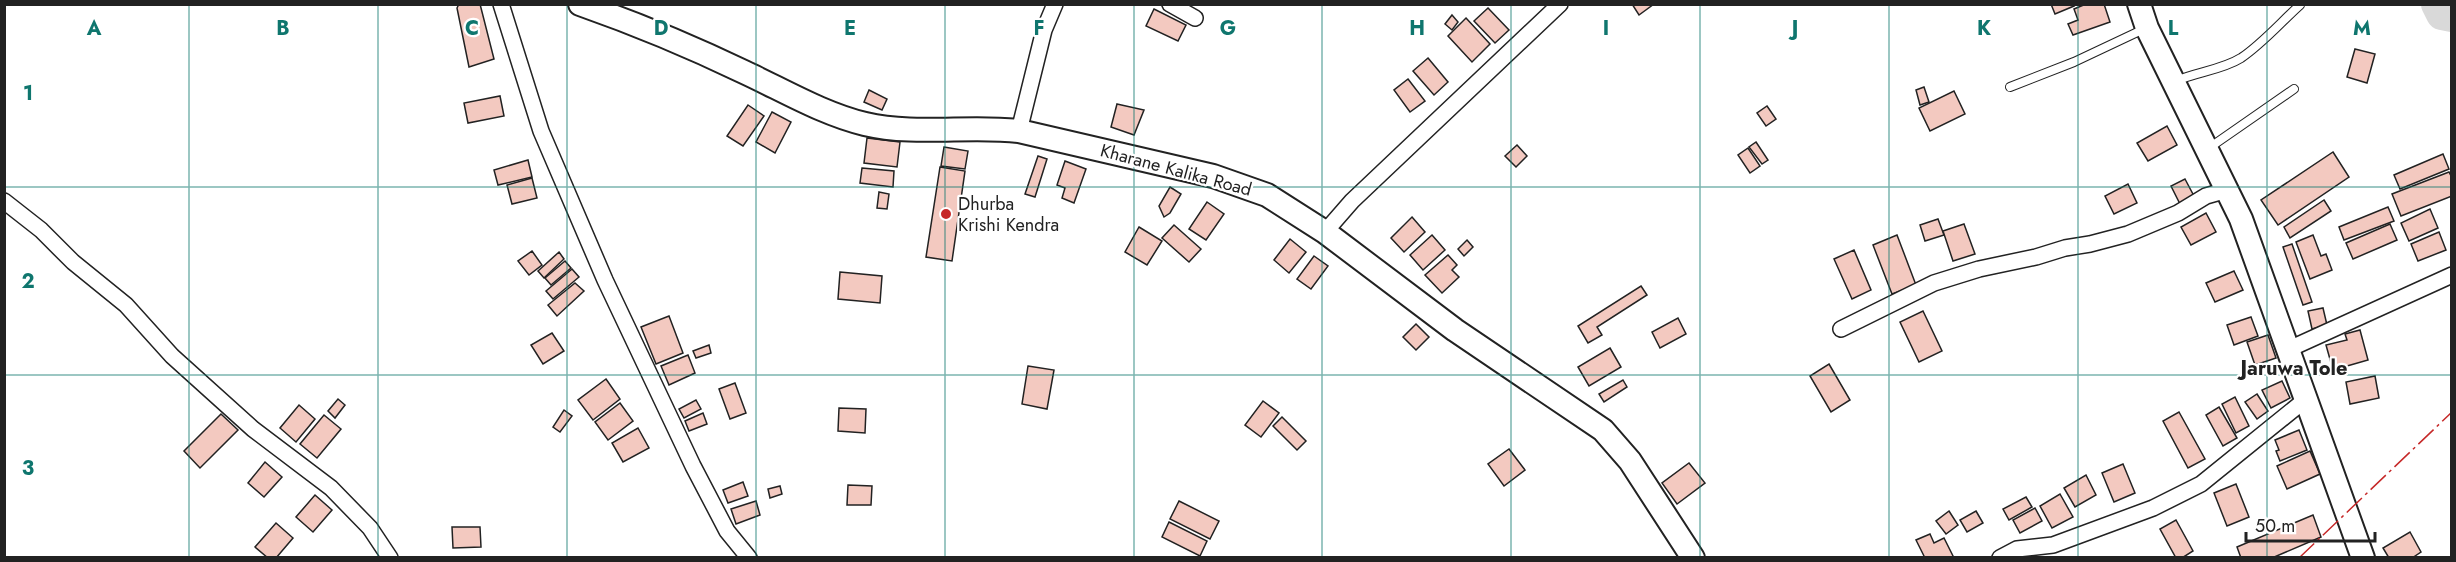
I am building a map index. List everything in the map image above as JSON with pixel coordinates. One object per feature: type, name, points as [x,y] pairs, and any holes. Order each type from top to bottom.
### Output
[{"type":"street","points":[[501,4],[541,131],[605,280],[693,466],[727,531],[749,558]]},
{"type":"street","name":"Kharane Kalika Road","points":[[580,4],[678,40],[817,106],[864,124],[909,130],[991,128],[1019,131],[1240,184],[1267,195],[1324,232],[1455,330],[1603,430],[1630,461],[1692,558]]},
{"type":"street","points":[[1019,131],[1044,30],[1055,4]]},
{"type":"street","points":[[1170,4],[1195,18]]},
{"type":"street","points":[[1324,232],[1352,201],[1560,4]]},
{"type":"street","points":[[2139,4],[2147,28],[2241,219],[2363,558]]},
{"type":"street","points":[[1841,329],[1934,284],[1979,269],[2128,234],[2178,213],[2206,196],[2227,190]]},
{"type":"street","points":[[4,201],[41,230],[73,262],[126,305],[172,356],[253,429],[331,488],[370,528],[390,558]]},
{"type":"street","points":[[2287,350],[2451,274]]},
{"type":"street","points":[[2000,558],[2017,549],[2053,545],[2152,507],[2201,484],[2305,400]]},
{"type":"lane","points":[[2174,81],[2194,73],[2225,66],[2241,57],[2300,5]]},
{"type":"lane","points":[[2010,87],[2074,62],[2147,28]]},
{"type":"lane","points":[[2207,149],[2294,89]]},
{"type":"building","points":[[459,4],[480,4],[494,59],[469,67],[457,8]]},
{"type":"building","points":[[1632,4],[1654,4],[1639,15]]},
{"type":"building","points":[[2051,4],[2073,4],[2074,6],[2055,14]]},
{"type":"building","points":[[2086,4],[2104,4],[2110,22],[2073,35],[2068,24],[2078,20],[2074,9]]},
{"type":"building","points":[[1488,8],[1509,30],[1495,43],[1474,21]]},
{"type":"building","points":[[1154,9],[1186,25],[1178,41],[1146,26]]},
{"type":"building","points":[[1452,15],[1458,22],[1452,30],[1445,24]]},
{"type":"building","points":[[1466,18],[1490,44],[1472,62],[1448,36]]},
{"type":"building","points":[[2355,49],[2375,54],[2367,83],[2347,77]]},
{"type":"building","points":[[1428,58],[1448,82],[1434,95],[1413,71]]},
{"type":"building","points":[[1408,79],[1425,101],[1410,112],[1394,90]]},
{"type":"building","points":[[1924,87],[1929,102],[1920,105],[1916,90]]},
{"type":"building","points":[[869,90],[887,99],[882,110],[864,102]]},
{"type":"building","points":[[1954,91],[1965,114],[1930,131],[1919,108]]},
{"type":"building","points":[[500,96],[504,116],[468,123],[464,103]]},
{"type":"building","points":[[1117,104],[1144,110],[1134,135],[1111,127]]},
{"type":"building","points":[[748,105],[764,116],[743,146],[727,136]]},
{"type":"building","points":[[1767,106],[1776,119],[1766,126],[1757,113]]},
{"type":"building","points":[[772,112],[791,122],[775,153],[756,142]]},
{"type":"building","points":[[2167,126],[2177,145],[2148,161],[2137,143]]},
{"type":"building","points":[[867,138],[900,142],[897,167],[864,163]]},
{"type":"building","points":[[1756,142],[1768,160],[1762,164],[1749,147]]},
{"type":"building","points":[[1517,145],[1527,156],[1516,167],[1505,156]]},
{"type":"building","points":[[944,147],[968,151],[965,169],[941,166]]},
{"type":"building","points":[[1748,148],[1760,166],[1750,173],[1738,155]]},
{"type":"building","points":[[2333,152],[2349,177],[2278,225],[2261,200]]},
{"type":"building","points":[[2443,154],[2449,169],[2400,189],[2394,175]]},
{"type":"building","points":[[1038,156],[1047,159],[1035,197],[1025,194]]},
{"type":"building","points":[[528,160],[532,177],[498,185],[494,170]]},
{"type":"building","points":[[1065,161],[1086,169],[1074,203],[1062,198],[1065,188],[1057,185]]},
{"type":"building","name":"Dhurba Krishi Kendra","points":[[940,167],[965,171],[952,261],[926,257]]},
{"type":"building","points":[[862,168],[894,171],[893,187],[860,183]]},
{"type":"building","points":[[2449,172],[2452,178],[2452,196],[2401,216],[2392,194]]},
{"type":"building","points":[[532,178],[537,198],[512,204],[507,185]]},
{"type":"building","points":[[2185,179],[2195,198],[2181,206],[2171,186]]},
{"type":"building","points":[[2128,184],[2137,203],[2114,214],[2105,196]]},
{"type":"building","points":[[1170,187],[1181,194],[1170,213],[1164,217],[1159,206]]},
{"type":"building","points":[[879,192],[889,194],[887,209],[877,208]]},
{"type":"building","points":[[2324,200],[2331,211],[2290,238],[2284,227]]},
{"type":"building","points":[[1207,202],[1224,214],[1206,240],[1189,229]]},
{"type":"building","points":[[2388,207],[2394,221],[2344,240],[2339,227]]},
{"type":"building","points":[[2430,209],[2438,228],[2409,241],[2401,223]]},
{"type":"building","points":[[2206,213],[2216,232],[2191,245],[2181,227]]},
{"type":"building","points":[[1412,217],[1425,232],[1404,252],[1391,238]]},
{"type":"building","points":[[1938,219],[1944,235],[1925,241],[1920,225]]},
{"type":"building","points":[[1964,224],[1975,254],[1953,261],[1943,231]]},
{"type":"building","points":[[2390,224],[2397,240],[2353,259],[2346,243]]},
{"type":"building","points":[[1174,225],[1201,249],[1189,262],[1162,238]]},
{"type":"building","points":[[1139,227],[1162,241],[1147,265],[1125,252]]},
{"type":"building","points":[[2439,232],[2446,250],[2418,261],[2411,244]]},
{"type":"building","points":[[1432,235],[1445,250],[1423,270],[1410,255]]},
{"type":"building","points":[[1897,235],[1916,285],[1892,294],[1873,245]]},
{"type":"building","points":[[2313,235],[2321,256],[2326,254],[2332,270],[2310,279],[2296,242]]},
{"type":"building","points":[[1290,239],[1306,252],[1289,273],[1274,260]]},
{"type":"building","points":[[1467,240],[1473,247],[1464,256],[1458,249]]},
{"type":"building","points":[[2292,244],[2312,302],[2303,305],[2283,247]]},
{"type":"building","points":[[1854,250],[1871,290],[1852,299],[1834,259]]},
{"type":"building","points":[[532,251],[542,265],[529,275],[518,261]]},
{"type":"building","points":[[559,252],[564,259],[544,278],[538,271]]},
{"type":"building","points":[[1448,255],[1457,265],[1452,270],[1459,277],[1442,293],[1425,275]]},
{"type":"building","points":[[1314,256],[1328,266],[1311,289],[1297,279]]},
{"type":"building","points":[[565,261],[571,268],[551,285],[545,278]]},
{"type":"building","points":[[572,269],[579,277],[553,299],[546,291]]},
{"type":"building","points":[[2234,271],[2243,290],[2215,302],[2206,283]]},
{"type":"building","points":[[840,272],[882,276],[880,303],[838,299]]},
{"type":"building","points":[[575,283],[584,291],[557,316],[548,305]]},
{"type":"building","points":[[1641,286],[1647,295],[1597,327],[1602,335],[1588,343],[1578,326]]},
{"type":"building","points":[[2323,308],[2327,325],[2312,329],[2308,311]]},
{"type":"building","points":[[1923,311],[1942,351],[1919,362],[1900,322]]},
{"type":"building","points":[[669,316],[683,353],[656,364],[641,327]]},
{"type":"building","points":[[2251,317],[2258,336],[2234,345],[2227,325]]},
{"type":"building","points":[[1678,318],[1686,334],[1660,348],[1652,332]]},
{"type":"building","points":[[1416,324],[1429,337],[1416,350],[1403,337]]},
{"type":"building","points":[[2360,330],[2368,360],[2333,370],[2326,345],[2347,340],[2345,334]]},
{"type":"building","points":[[552,333],[564,351],[543,364],[531,345]]},
{"type":"building","points":[[2268,335],[2276,358],[2255,365],[2247,342]]},
{"type":"building","points":[[709,345],[711,353],[696,358],[693,351]]},
{"type":"building","points":[[1610,348],[1621,367],[1589,386],[1578,367]]},
{"type":"building","points":[[688,355],[695,373],[669,385],[661,366]]},
{"type":"building","points":[[1829,364],[1850,400],[1831,412],[1810,376]]},
{"type":"building","points":[[1028,366],[1054,370],[1047,409],[1022,404]]},
{"type":"building","points":[[2375,376],[2379,398],[2350,404],[2346,382]]},
{"type":"building","points":[[606,379],[620,399],[593,420],[578,400]]},
{"type":"building","points":[[1623,380],[1627,387],[1604,402],[1599,394]]},
{"type":"building","points":[[2282,381],[2290,398],[2271,408],[2262,390]]},
{"type":"building","points":[[735,383],[746,413],[730,419],[719,389]]},
{"type":"building","points":[[2257,394],[2268,411],[2257,419],[2245,402]]},
{"type":"building","points":[[2235,397],[2249,426],[2236,433],[2222,404]]},
{"type":"building","points":[[338,399],[345,405],[335,418],[328,411]]},
{"type":"building","points":[[696,400],[701,409],[684,418],[679,409]]},
{"type":"building","points":[[1263,401],[1279,413],[1261,437],[1245,425]]},
{"type":"building","points":[[620,403],[633,421],[608,440],[595,422]]},
{"type":"building","points":[[299,405],[315,419],[296,442],[280,428]]},
{"type":"building","points":[[2219,407],[2237,438],[2223,446],[2206,415]]},
{"type":"building","points":[[839,408],[866,409],[865,433],[838,431]]},
{"type":"building","points":[[564,410],[572,416],[560,432],[553,427]]},
{"type":"building","points":[[2179,412],[2205,459],[2188,468],[2163,421]]},
{"type":"building","points":[[703,413],[707,424],[689,431],[685,421]]},
{"type":"building","points":[[221,414],[238,430],[200,468],[184,451]]},
{"type":"building","points":[[324,415],[341,429],[317,458],[300,444]]},
{"type":"building","points":[[1282,417],[1306,441],[1297,450],[1273,426]]},
{"type":"building","points":[[638,428],[649,448],[623,462],[612,443]]},
{"type":"building","points":[[2299,430],[2307,450],[2280,461],[2275,440]]},
{"type":"building","points":[[1509,449],[1525,470],[1504,486],[1488,464]]},
{"type":"building","points":[[2310,451],[2320,474],[2287,489],[2277,466]]},
{"type":"building","points":[[265,462],[282,477],[264,497],[248,483]]},
{"type":"building","points":[[1689,463],[1705,483],[1677,504],[1662,483]]},
{"type":"building","points":[[2123,464],[2135,493],[2114,502],[2102,473]]},
{"type":"building","points":[[2086,475],[2096,495],[2075,507],[2064,488]]},
{"type":"building","points":[[743,482],[748,496],[728,503],[723,490]]},
{"type":"building","points":[[2236,484],[2249,517],[2227,526],[2214,493]]},
{"type":"building","points":[[848,485],[872,486],[871,505],[847,505]]},
{"type":"building","points":[[780,486],[782,494],[770,498],[768,489]]},
{"type":"building","points":[[2060,494],[2073,517],[2052,528],[2040,506]]},
{"type":"building","points":[[315,495],[332,510],[313,532],[296,517]]},
{"type":"building","points":[[2026,497],[2032,507],[2009,520],[2003,509]]},
{"type":"building","points":[[756,501],[760,515],[736,524],[731,509]]},
{"type":"building","points":[[1179,501],[1219,521],[1210,539],[1170,519]]},
{"type":"building","points":[[2035,508],[2042,521],[2020,533],[2013,520]]},
{"type":"building","points":[[1949,511],[1958,525],[1946,534],[1936,521]]},
{"type":"building","points":[[1976,511],[1983,523],[1967,532],[1960,520]]},
{"type":"building","points":[[2313,515],[2321,537],[2272,558],[2241,558],[2237,547]]},
{"type":"building","points":[[2176,520],[2193,551],[2182,558],[2176,558],[2160,529]]},
{"type":"building","points":[[1169,522],[1207,541],[1200,556],[1162,537]]},
{"type":"building","points":[[276,523],[293,538],[276,558],[268,558],[255,547]]},
{"type":"building","points":[[452,527],[480,527],[481,547],[453,548]]},
{"type":"building","points":[[2410,532],[2421,552],[2412,558],[2389,558],[2383,548]]},
{"type":"building","points":[[1930,534],[1934,543],[1944,538],[1954,558],[1925,558],[1916,540]]},
{"type":"waterway","points":[[2437,4],[2442,14],[2452,16]]},
{"type":"power","points":[[2299,558],[2452,412]]},
{"type":"place","name":"Dhurba Krishi Kendra","points":[[946,214]]},
{"type":"district","name":"Jaruwa Tole","points":[[2294,368]]}]
